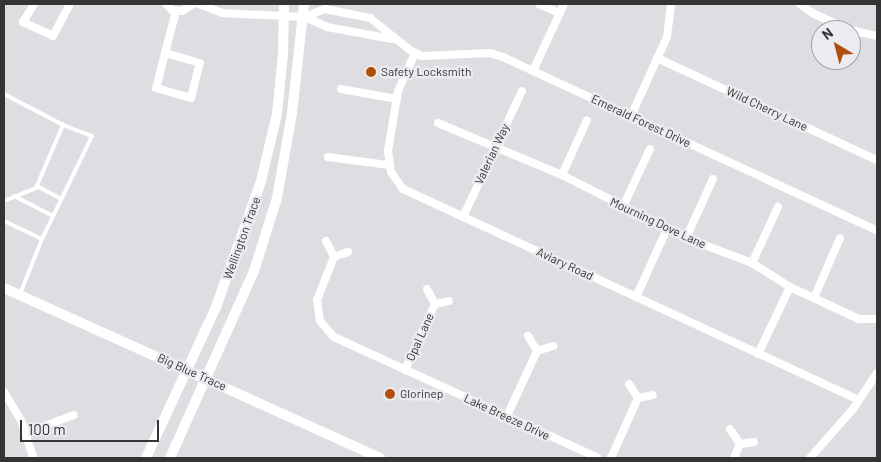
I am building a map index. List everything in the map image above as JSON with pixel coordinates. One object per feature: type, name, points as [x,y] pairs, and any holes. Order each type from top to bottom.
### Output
[{"type":"street","points":[[34,4],[23,22],[53,36],[70,4]]},
{"type":"street","points":[[166,4],[176,11],[187,10],[194,4]]},
{"type":"street","name":"Emerald Forest Drive","points":[[199,4],[222,13],[305,17],[327,27],[375,34],[399,41]]},
{"type":"street","name":"Wellington Trace","points":[[146,458],[187,370],[238,252],[262,181],[277,114],[284,54],[284,4]]},
{"type":"street","name":"Wellington Trace","points":[[170,458],[254,271],[277,198],[292,114],[305,17],[304,4]]},
{"type":"street","points":[[539,4],[559,13]]},
{"type":"street","points":[[532,71],[564,4]]},
{"type":"street","points":[[631,116],[669,30],[671,4]]},
{"type":"street","points":[[800,4],[814,14],[828,20]]},
{"type":"street","name":"Emerald Forest Drive","points":[[305,17],[325,9],[370,18],[415,53],[429,57],[490,54],[631,116],[877,231]]},
{"type":"street","points":[[165,53],[200,63],[191,98],[156,88],[165,53],[176,11]]},
{"type":"street","points":[[861,32],[877,36]]},
{"type":"street","points":[[328,157],[389,165],[397,99],[415,53]]},
{"type":"street","name":"Wild Cherry Lane","points":[[657,58],[877,160]]},
{"type":"street","points":[[341,89],[397,99]]},
{"type":"street","name":"Valerian Way","points":[[463,217],[522,91]]},
{"type":"street","points":[[562,175],[587,120]]},
{"type":"street","name":"Mourning Dove Lane","points":[[438,123],[494,149],[562,175],[622,208],[686,238],[752,263],[790,286],[859,319],[877,318]]},
{"type":"street","points":[[622,208],[650,149]]},
{"type":"street","name":"Aviary Road","points":[[389,165],[403,189],[859,400]]},
{"type":"street","points":[[686,238],[712,178]]},
{"type":"street","points":[[752,263],[778,207]]},
{"type":"street","points":[[636,297],[667,229]]},
{"type":"street","points":[[814,298],[840,238]]},
{"type":"street","points":[[326,241],[334,257],[348,252]]},
{"type":"street","name":"Lake Breeze Drive","points":[[334,257],[317,300],[324,327],[340,340],[598,458]]},
{"type":"street","points":[[758,354],[790,286]]},
{"type":"street","name":"Big Blue Trace","points":[[4,288],[207,378],[380,458]]},
{"type":"street","points":[[427,289],[435,304],[449,301]]},
{"type":"street","name":"Opal Lane","points":[[405,370],[435,304]]},
{"type":"street","points":[[528,336],[537,351]]},
{"type":"street","points":[[507,416],[537,351],[553,346]]},
{"type":"street","points":[[810,458],[859,400],[877,373]]},
{"type":"street","points":[[629,384],[638,398]]},
{"type":"street","points":[[4,392],[26,433],[33,458]]},
{"type":"street","points":[[638,398],[653,395]]},
{"type":"street","points":[[611,458],[638,398]]},
{"type":"street","points":[[26,433],[74,415]]},
{"type":"street","points":[[730,429],[740,444]]},
{"type":"street","points":[[740,444],[754,442]]},
{"type":"street","points":[[734,458],[740,444]]},
{"type":"lane","points":[[4,94],[63,125],[92,136],[42,239],[19,296]]},
{"type":"lane","points":[[4,200],[37,186],[63,125]]},
{"type":"lane","points":[[37,186],[61,199]]},
{"type":"lane","points":[[14,196],[53,216]]},
{"type":"lane","points":[[4,221],[42,239]]},
{"type":"place","name":"Safety Locksmith","points":[[371,72]]},
{"type":"place","name":"Glorinep","points":[[390,394]]}]
